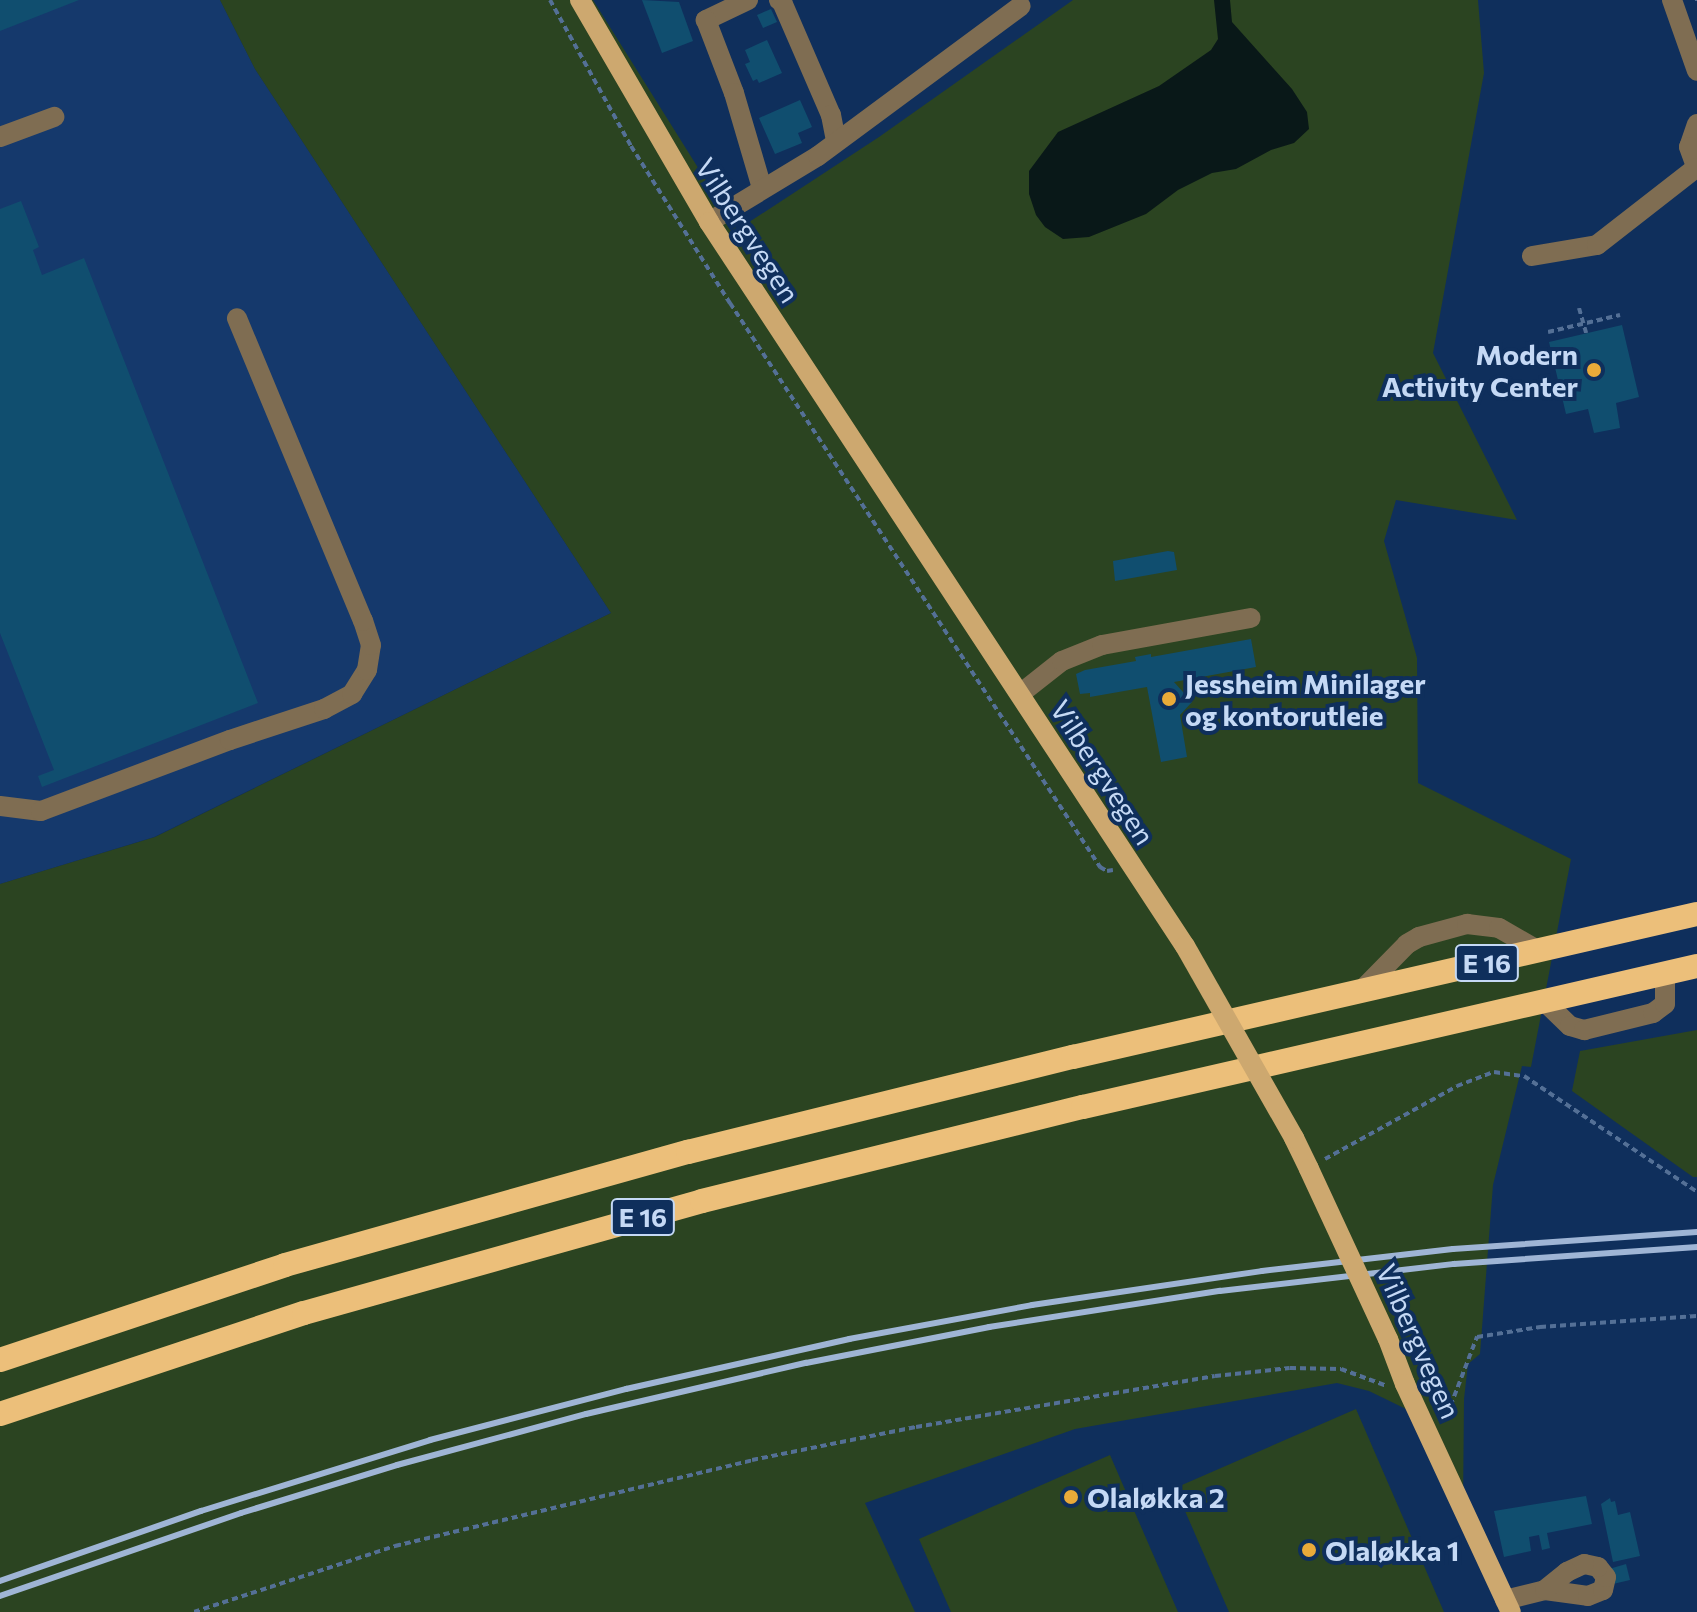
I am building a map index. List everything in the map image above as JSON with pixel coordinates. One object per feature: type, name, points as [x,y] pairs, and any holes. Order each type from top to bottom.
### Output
[{"type":"highway","name":"E 16","points":[[0,1360],[285,1265],[688,1152],[1073,1057],[1697,914]]},
{"type":"highway","name":"E 16","points":[[0,1414],[331,1305],[687,1205],[1025,1120],[1697,966]]},
{"type":"highway","name":"E 16","points":[[1665,973],[1697,981]]},
{"type":"main road","name":"Vilbergvegen","points":[[580,0],[709,222],[1185,946],[1294,1138],[1508,1606]]},
{"type":"street","points":[[748,0],[706,20],[734,93],[762,188]]},
{"type":"street","points":[[779,0],[831,115],[836,140]]},
{"type":"street","points":[[1672,0],[1697,71]]},
{"type":"street","points":[[709,222],[818,156],[1021,6]]},
{"type":"street","points":[[0,137],[54,117]]},
{"type":"street","points":[[1532,256],[1597,245],[1697,169],[1689,147],[1697,124]]},
{"type":"street","points":[[0,806],[41,811],[230,740],[324,709],[352,694],[367,670],[371,645],[363,621],[237,318]]},
{"type":"street","points":[[1020,694],[1062,661],[1102,645],[1251,618]]},
{"type":"street","points":[[1360,992],[1407,944],[1419,937],[1467,924],[1499,928],[1539,951]]},
{"type":"street","points":[[1544,1001],[1570,1026],[1584,1030],[1653,1013],[1665,1004],[1665,973]]},
{"type":"street","points":[[1508,1606],[1545,1590]]},
{"type":"path","points":[[550,0],[680,225],[1100,867]]},
{"type":"path","points":[[1579,308],[1586,333]]},
{"type":"path","points":[[1548,332],[1620,315]]},
{"type":"path","points":[[1309,1169],[1384,1124],[1457,1086],[1494,1072],[1524,1076],[1697,1192]]},
{"type":"path","points":[[1425,1424],[1447,1415],[1477,1337],[1540,1327],[1697,1316]]},
{"type":"path","points":[[194,1612],[395,1546],[752,1460],[916,1427],[1215,1376],[1290,1368],[1341,1369],[1381,1386],[1405,1384]]},
{"type":"shaded area","points":[[0,0],[220,0],[255,69],[611,613],[154,837],[0,884]]},
{"type":"shaded area","points":[[1214,0],[1230,0],[1232,22],[1292,89],[1307,112],[1309,129],[1294,143],[1271,150],[1236,169],[1212,173],[1178,190],[1146,214],[1089,237],[1063,239],[1045,227],[1036,215],[1029,194],[1029,171],[1058,132],[1159,86],[1211,50],[1218,39]]},
{"type":"green space","points":[[220,0],[593,0],[737,230],[879,137],[1073,0],[1478,0],[1484,73],[1433,353],[1517,520],[1396,500],[1384,541],[1417,658],[1418,783],[1571,859],[1531,1067],[1522,1066],[1493,1185],[1480,1354],[1468,1364],[1464,1399],[1463,1508],[1406,1409],[1369,1391],[1337,1383],[1075,1429],[865,1503],[915,1612],[0,1612],[0,884],[155,837],[611,613],[255,69]]},
{"type":"green space","points":[[1697,1030],[1697,1177],[1693,1177],[1572,1091],[1580,1051]]},
{"type":"green space","name":"Olaløkka 1","points":[[1356,1409],[1444,1612],[1229,1612],[1175,1488]]},
{"type":"green space","name":"Olaløkka 2","points":[[1110,1455],[1178,1612],[951,1612],[919,1539]]},
{"type":"building","points":[[0,0],[79,0],[0,31]]},
{"type":"building","points":[[642,0],[679,2],[693,41],[662,53]]},
{"type":"building","points":[[771,9],[777,22],[763,28],[757,15]]},
{"type":"building","points":[[767,40],[782,73],[759,83],[757,79],[753,81],[745,64],[750,62],[745,50]]},
{"type":"building","points":[[800,100],[812,127],[798,133],[802,143],[775,154],[759,118]]},
{"type":"building","points":[[21,201],[39,247],[33,250],[42,275],[84,258],[258,703],[42,787],[38,776],[54,770],[0,633],[0,209]]},
{"type":"building","name":"Modern Activity Center","points":[[1622,325],[1639,397],[1616,403],[1620,428],[1594,433],[1588,409],[1566,414],[1549,342]]},
{"type":"building","points":[[1174,552],[1177,570],[1115,581],[1113,561]]},
{"type":"building","name":"Jessheim Minilager og kontorutleie","points":[[1251,639],[1256,667],[1174,682],[1192,702],[1180,715],[1187,757],[1161,762],[1147,687],[1090,697],[1090,693],[1080,694],[1076,674],[1085,670],[1136,661],[1135,657],[1151,654],[1151,657]]},
{"type":"building","points":[[1586,1496],[1592,1524],[1547,1533],[1550,1548],[1542,1550],[1539,1535],[1529,1537],[1531,1551],[1504,1557],[1494,1511]]},
{"type":"building","points":[[1610,1498],[1611,1502],[1615,1501],[1618,1515],[1630,1512],[1640,1556],[1613,1562],[1601,1504]]},
{"type":"building","points":[[1626,1564],[1630,1580],[1613,1584],[1609,1569]]},
{"type":"railway","points":[[0,1581],[201,1511],[430,1440],[626,1389],[849,1339],[1032,1305],[1262,1271],[1453,1249],[1697,1232]]},
{"type":"railway","points":[[0,1596],[241,1513],[397,1465],[586,1414],[806,1363],[989,1327],[1220,1291],[1454,1264],[1697,1247]]},
{"type":"place","name":"Modern Activity Center","points":[[1594,370]]},
{"type":"place","name":"Jessheim Minilager og kontorutleie","points":[[1169,699]]},
{"type":"place","name":"Olaløkka 2","points":[[1071,1497]]},
{"type":"place","name":"Olaløkka 1","points":[[1309,1550]]}]
